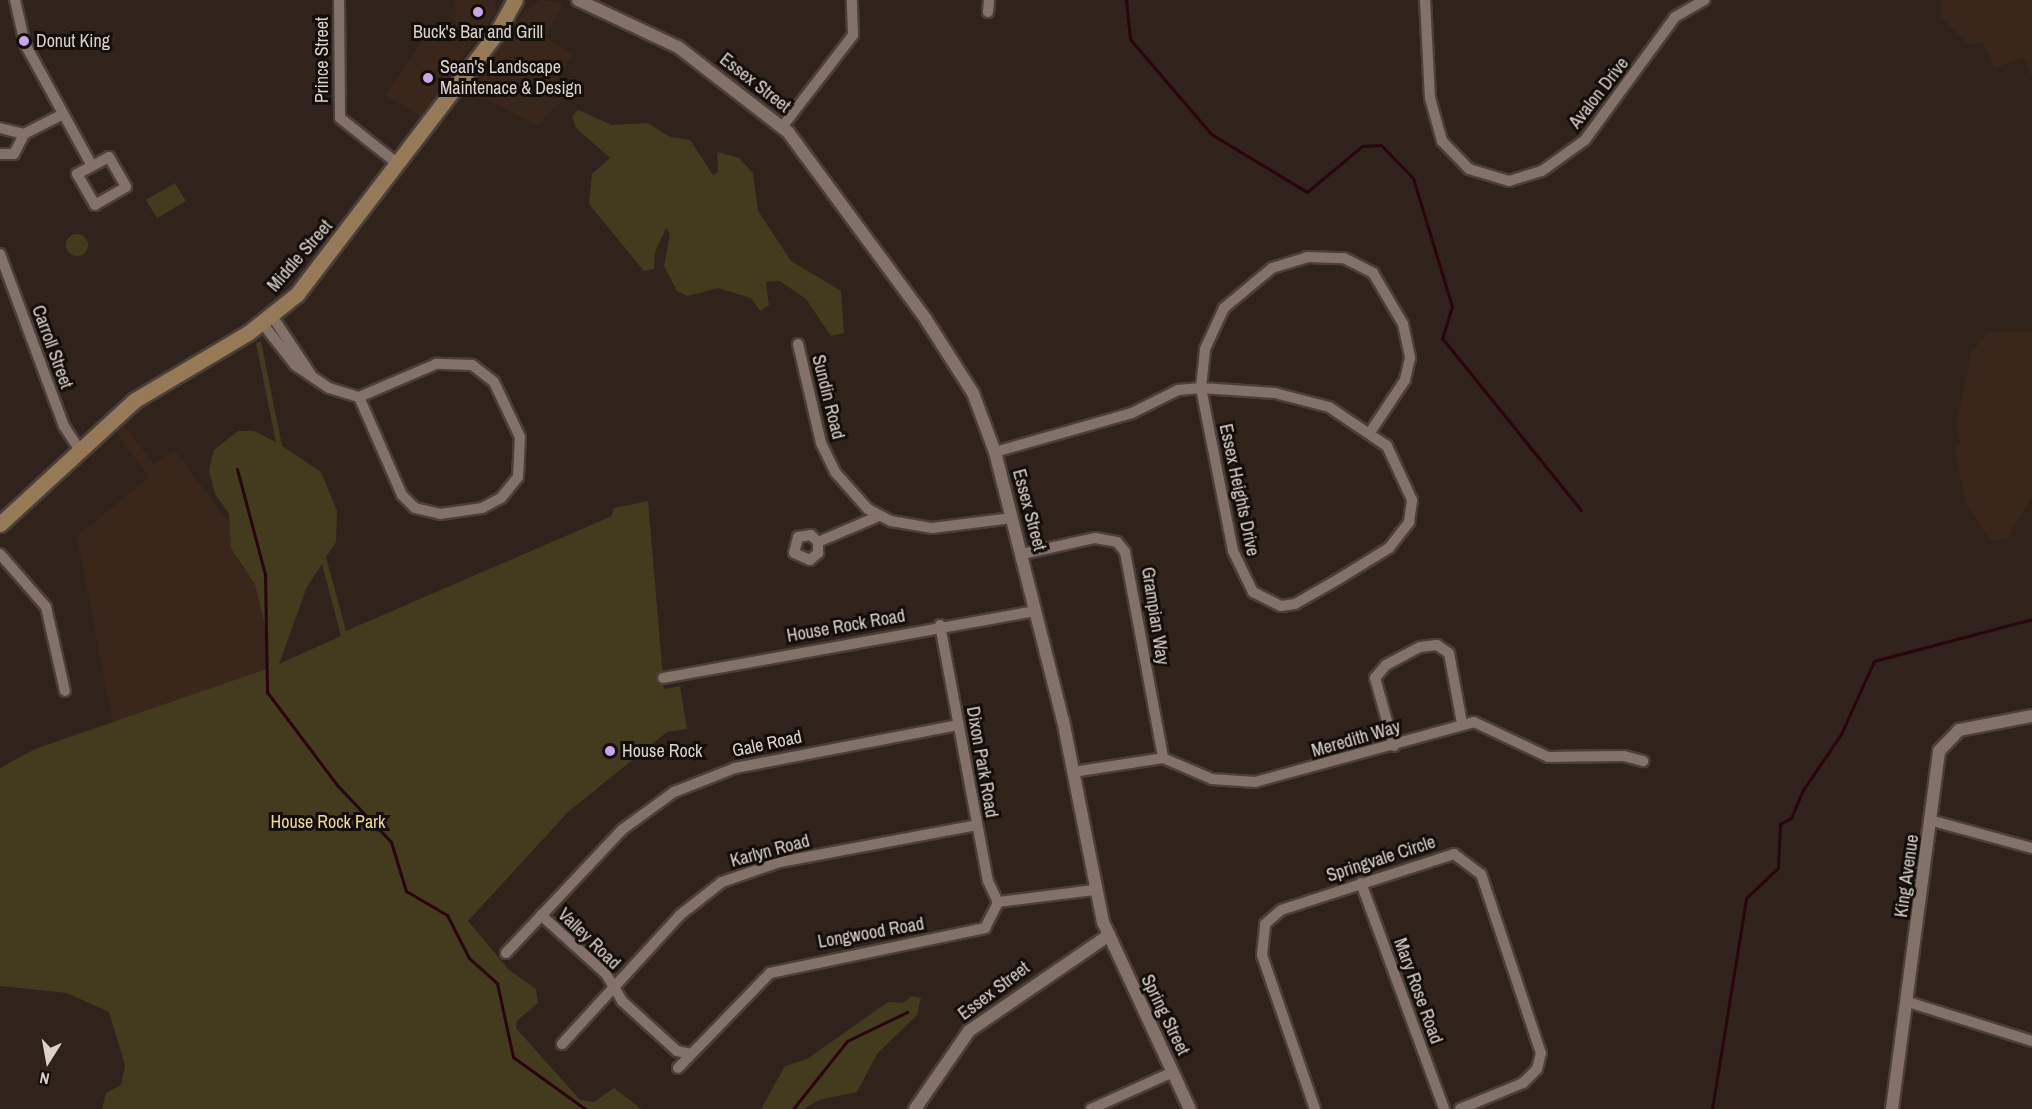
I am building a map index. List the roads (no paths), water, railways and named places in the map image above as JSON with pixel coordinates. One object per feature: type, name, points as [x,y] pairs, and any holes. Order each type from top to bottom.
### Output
[{"type":"main road","name":"Middle Street","points":[[0,524],[79,449],[156,385],[267,320],[311,278],[398,164],[515,0]]},
{"type":"street","points":[[15,0],[21,34],[92,166]]},
{"type":"street","name":"Prince Street","points":[[339,0],[340,118],[398,164]]},
{"type":"street","name":"Essex Street","points":[[578,0],[678,47],[782,127],[955,363],[981,408],[995,452],[1036,612],[1073,772],[1095,890],[1108,935],[969,1031],[915,1109]]},
{"type":"street","points":[[782,127],[853,35],[852,0]]},
{"type":"street","points":[[988,12],[989,0]]},
{"type":"street","name":"Avalon Drive","points":[[1425,0],[1430,98],[1442,141],[1469,169],[1509,181],[1542,171],[1585,140],[1675,17],[1705,0]]},
{"type":"street","points":[[0,154],[14,154],[24,134],[63,114]]},
{"type":"street","points":[[0,128],[24,134]]},
{"type":"street","points":[[109,157],[126,187],[95,205],[77,174],[92,166],[109,157]]},
{"type":"street","name":"Carroll Street","points":[[0,254],[64,426],[79,449]]},
{"type":"street","points":[[1201,388],[1212,329],[1239,291],[1285,262],[1344,258],[1373,273],[1384,287],[1409,350],[1406,380],[1371,431]]},
{"type":"street","points":[[267,320],[310,374],[329,388],[359,396],[436,364],[477,368],[498,387],[520,437],[518,477],[501,498],[482,508],[440,514],[415,508],[402,495],[359,396]]},
{"type":"street","name":"Sundin Road","points":[[798,344],[814,423],[828,459],[856,499],[879,516],[932,528],[1012,518]]},
{"type":"street","name":"Essex Heights Drive","points":[[995,452],[1132,412],[1178,390],[1201,388],[1301,398],[1371,431],[1399,464],[1412,500],[1402,535],[1337,580],[1281,606],[1253,592],[1233,550],[1201,388]]},
{"type":"street","points":[[818,542],[879,516]]},
{"type":"street","name":"Grampian Way","points":[[1022,555],[1095,538],[1117,542],[1125,552],[1163,758]]},
{"type":"street","points":[[0,554],[46,607],[65,692]]},
{"type":"street","name":"House Rock Road","points":[[663,678],[940,625],[1036,612]]},
{"type":"street","name":"Dixon Park Road","points":[[940,625],[977,825],[998,902]]},
{"type":"street","points":[[1394,746],[1376,678],[1386,665],[1420,647],[1437,645],[1449,653],[1462,723]]},
{"type":"street","name":"King Avenue","points":[[1892,1109],[1933,821],[1939,751],[1951,733],[2032,716]]},
{"type":"street","name":"Meredith Way","points":[[1163,758],[1212,779],[1255,782],[1394,746],[1462,723],[1492,726],[1548,757],[1624,756],[1643,761]]},
{"type":"street","name":"Gale Road","points":[[506,953],[623,828],[700,780],[756,763],[959,725]]},
{"type":"street","points":[[1073,772],[1163,758]]},
{"type":"street","points":[[1933,821],[2032,848]]},
{"type":"street","name":"Karlyn Road","points":[[613,987],[693,903],[739,874],[977,825]]},
{"type":"street","name":"Springvale Circle","points":[[1315,1109],[1262,955],[1261,933],[1281,910],[1445,855],[1465,858],[1481,874],[1541,1053],[1537,1069],[1523,1083],[1460,1109]]},
{"type":"street","name":"Mary Rose Road","points":[[1361,883],[1444,1109]]},
{"type":"street","points":[[998,902],[1095,890]]},
{"type":"street","name":"Longwood Road","points":[[678,1068],[770,973],[797,963],[985,928],[998,902]]},
{"type":"street","name":"Valley Road","points":[[541,915],[606,974],[613,987],[677,1051],[691,1054]]},
{"type":"street","name":"Spring Street","points":[[1108,935],[1190,1109]]},
{"type":"street","name":"Valley Road","points":[[562,1044],[613,987]]},
{"type":"street","points":[[1908,1002],[2032,1041]]},
{"type":"street","points":[[1091,1109],[1173,1072]]},
{"type":"waterway","points":[[1126,0],[1130,39],[1211,134],[1307,192],[1362,146],[1381,145],[1413,178],[1452,306],[1442,338],[1581,510]]},
{"type":"waterway","points":[[237,469],[265,574],[267,692],[337,785],[391,842],[406,891],[447,915],[469,958],[497,983],[513,1057],[585,1109]]},
{"type":"waterway","points":[[1712,1109],[1746,898],[1778,868],[1780,824],[1791,818],[1803,790],[1841,734],[1874,661],[2032,619]]},
{"type":"waterway","points":[[793,1109],[847,1041],[907,1012]]},
{"type":"place","name":"Buck's Bar and Grill","points":[[478,12]]},
{"type":"place","name":"Donut King","points":[[24,41]]},
{"type":"place","name":"Sean's Landscape Maintenace & Design","points":[[428,78]]},
{"type":"place","name":"House Rock","points":[[610,751]]},
{"type":"park label","name":"House Rock Park","points":[[328,822]]}]
